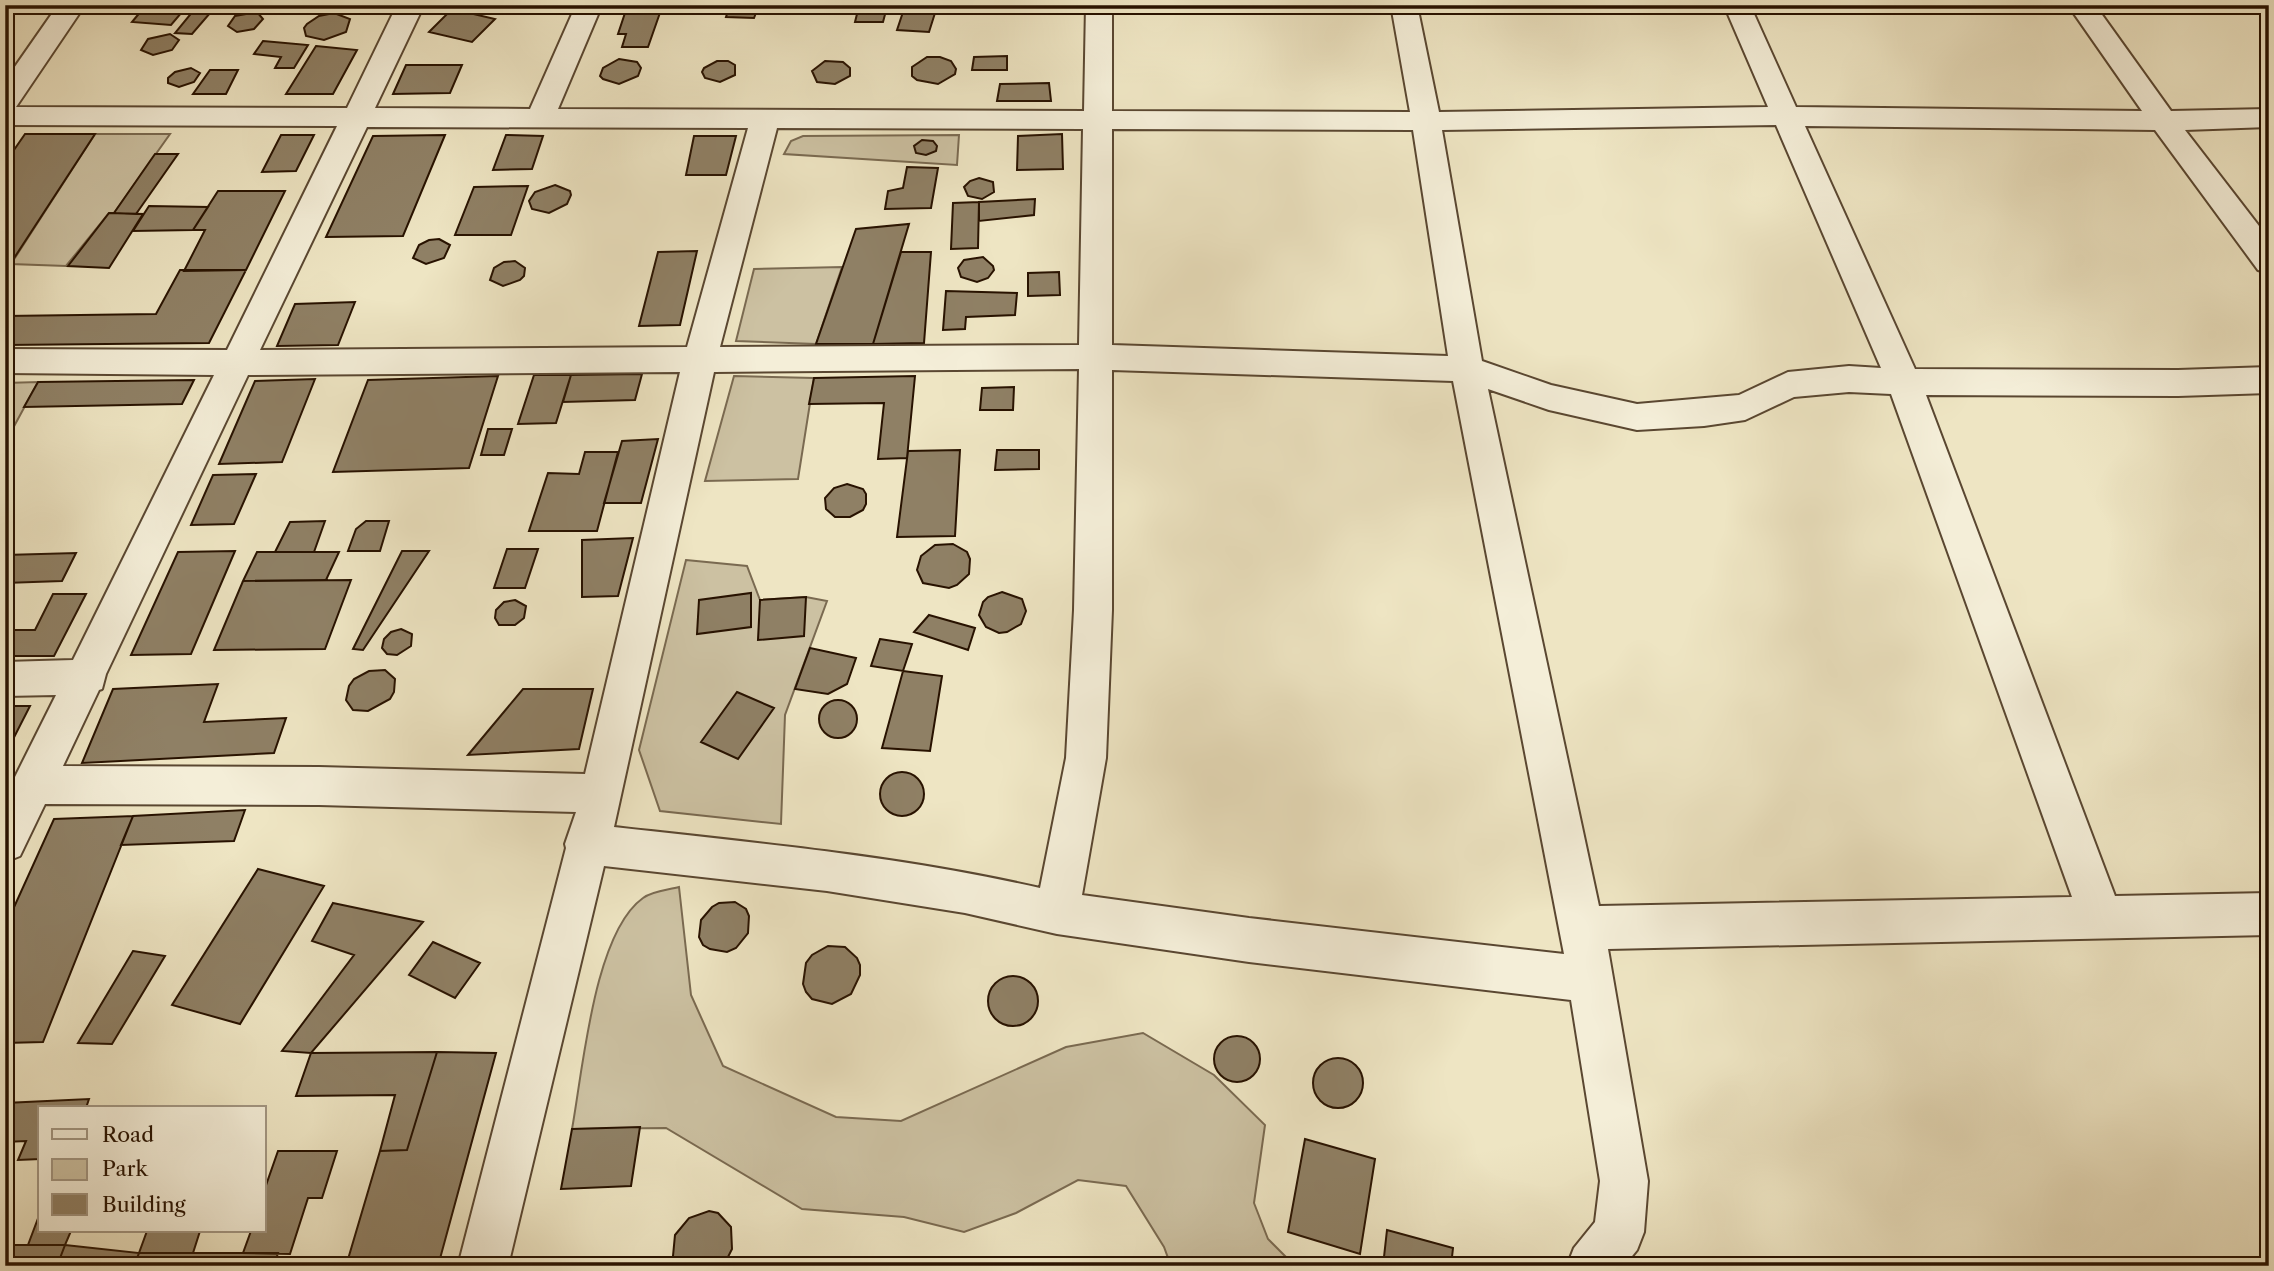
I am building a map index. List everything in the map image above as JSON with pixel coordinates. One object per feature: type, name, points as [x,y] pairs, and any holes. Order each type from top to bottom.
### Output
[{"type":"street","points":[[5,102],[72,5]]},
{"type":"street","points":[[5,842],[88,677],[411,5]]},
{"type":"street","points":[[540,118],[589,5]]},
{"type":"street","points":[[1057,913],[1086,758],[1093,610],[1099,5]]},
{"type":"street","points":[[1404,5],[1467,369],[1582,928],[1625,1181],[1619,1232],[1592,1266]]},
{"type":"street","points":[[1737,5],[1903,382],[2101,917]]},
{"type":"street","points":[[2081,5],[2163,121],[2269,262]]},
{"type":"street","points":[[5,116],[1426,121],[1786,116],[2163,121],[2269,118]]},
{"type":"street","points":[[483,1266],[586,844],[601,794],[701,360],[765,119]]},
{"type":"street","points":[[5,361],[237,363],[1094,357],[1467,369],[1549,397],[1637,417],[1704,413],[1745,407],[1788,385],[1849,379],[1903,382],[2178,383],[2269,380]]},
{"type":"street","points":[[5,679],[88,677]]},
{"type":"street","points":[[32,785],[319,786],[601,794]]},
{"type":"street","points":[[586,844],[827,871],[965,892],[1057,913],[1249,940],[1591,980]]},
{"type":"street","points":[[1582,928],[2269,914]]},
{"type":"green space","points":[[95,134],[170,134],[114,213],[109,213],[66,266],[11,264]]},
{"type":"green space","points":[[959,135],[957,165],[784,154],[791,141],[803,136]]},
{"type":"green space","points":[[842,267],[816,344],[736,341],[754,269]]},
{"type":"green space","points":[[734,376],[814,378],[798,479],[705,481]]},
{"type":"green space","points":[[38,382],[5,443],[5,383]]},
{"type":"green space","points":[[686,560],[747,566],[760,600],[806,597],[827,601],[785,715],[781,824],[660,811],[639,750]]},
{"type":"green space","points":[[679,887],[691,995],[723,1066],[836,1117],[901,1121],[1066,1047],[1143,1033],[1214,1075],[1265,1125],[1254,1203],[1268,1239],[1295,1266],[1171,1266],[1164,1247],[1126,1186],[1078,1180],[1016,1213],[964,1232],[904,1217],[802,1209],[666,1128],[572,1129],[593,1004],[613,940],[626,916],[643,898],[655,892]]},
{"type":"building","points":[[146,5],[188,5],[171,25],[132,22]]},
{"type":"building","points":[[198,5],[217,5],[192,34],[175,33]]},
{"type":"building","points":[[730,5],[759,5],[754,18],[726,17]]},
{"type":"building","points":[[859,6],[887,7],[883,22],[855,22]]},
{"type":"building","points":[[627,7],[662,7],[648,47],[622,47],[626,34],[618,34]]},
{"type":"building","points":[[452,9],[495,19],[472,42],[429,32]]},
{"type":"building","points":[[257,12],[263,19],[254,29],[237,32],[228,26],[235,16]]},
{"type":"building","points":[[903,12],[935,13],[929,32],[897,30]]},
{"type":"building","points":[[334,13],[350,19],[346,32],[324,40],[306,36],[304,28],[307,24],[319,16]]},
{"type":"building","points":[[170,34],[179,40],[172,50],[153,55],[141,50],[148,39]]},
{"type":"building","points":[[263,41],[308,45],[294,68],[275,68],[281,57],[254,54]]},
{"type":"building","points":[[316,46],[357,50],[333,94],[286,94]]},
{"type":"building","points":[[1007,56],[1007,70],[972,70],[974,57]]},
{"type":"building","points":[[927,57],[940,57],[951,61],[956,69],[955,74],[938,84],[917,80],[912,76],[912,67]]},
{"type":"building","points":[[619,59],[637,62],[641,68],[638,76],[619,84],[603,79],[600,76],[603,68]]},
{"type":"building","points":[[717,61],[728,61],[735,65],[735,75],[720,82],[705,78],[702,72],[704,68]]},
{"type":"building","points":[[825,61],[843,62],[850,68],[850,76],[835,84],[817,82],[812,71]]},
{"type":"building","points":[[406,65],[462,65],[450,93],[393,94]]},
{"type":"building","points":[[191,68],[200,73],[194,82],[179,87],[168,83],[168,78],[175,72]]},
{"type":"building","points":[[210,70],[238,70],[226,94],[193,94]]},
{"type":"building","points":[[1049,83],[1051,101],[997,101],[1000,84]]},
{"type":"building","points":[[25,134],[95,134],[5,272],[5,163]]},
{"type":"building","points":[[1062,134],[1063,169],[1017,170],[1018,136]]},
{"type":"building","points":[[281,135],[314,135],[296,171],[262,172]]},
{"type":"building","points":[[445,135],[403,236],[326,237],[373,136]]},
{"type":"building","points":[[506,135],[543,136],[532,169],[493,170]]},
{"type":"building","points":[[694,136],[736,136],[726,175],[686,175]]},
{"type":"building","points":[[922,140],[933,141],[937,146],[936,151],[926,155],[916,153],[914,146]]},
{"type":"building","points":[[155,154],[178,154],[136,214],[114,213]]},
{"type":"building","points":[[907,167],[938,168],[931,208],[885,209],[888,191],[903,188]]},
{"type":"building","points":[[979,178],[993,182],[994,192],[982,199],[968,196],[964,187]]},
{"type":"building","points":[[555,185],[570,191],[567,204],[549,213],[532,209],[529,201],[535,192]]},
{"type":"building","points":[[528,186],[511,235],[455,235],[474,187]]},
{"type":"building","points":[[218,191],[285,191],[246,270],[184,271],[205,230],[193,230]]},
{"type":"building","points":[[1035,199],[1034,215],[979,221],[979,202]]},
{"type":"building","points":[[979,202],[978,248],[951,249],[953,203]]},
{"type":"building","points":[[149,206],[208,207],[193,230],[133,231]]},
{"type":"building","points":[[109,213],[143,214],[109,268],[68,266]]},
{"type":"building","points":[[909,224],[873,344],[816,344],[856,229]]},
{"type":"building","points":[[439,239],[450,245],[444,258],[426,264],[413,258],[419,245]]},
{"type":"building","points":[[697,251],[680,325],[639,326],[658,252]]},
{"type":"building","points":[[901,252],[931,252],[924,343],[873,344]]},
{"type":"building","points":[[983,257],[994,270],[988,278],[977,282],[961,277],[958,268],[964,260]]},
{"type":"building","points":[[515,261],[525,268],[524,276],[520,280],[503,286],[490,280],[494,268],[504,262]]},
{"type":"building","points":[[180,270],[246,270],[209,343],[5,345],[5,316],[156,314]]},
{"type":"building","points":[[1059,272],[1060,295],[1028,296],[1028,273]]},
{"type":"building","points":[[946,291],[1017,293],[1015,315],[966,317],[965,329],[943,330]]},
{"type":"building","points":[[355,302],[338,345],[277,346],[295,304]]},
{"type":"building","points":[[642,374],[635,400],[563,402],[571,375]]},
{"type":"building","points":[[534,375],[571,375],[556,423],[518,424]]},
{"type":"building","points":[[498,376],[469,468],[333,472],[368,380]]},
{"type":"building","points":[[915,376],[907,458],[878,459],[884,403],[809,404],[814,378]]},
{"type":"building","points":[[315,379],[282,462],[219,464],[255,381]]},
{"type":"building","points":[[194,380],[182,404],[24,407],[38,382]]},
{"type":"building","points":[[1014,387],[1013,410],[980,410],[982,388]]},
{"type":"building","points":[[488,429],[512,429],[504,455],[481,455]]},
{"type":"building","points":[[658,439],[641,503],[604,503],[622,441]]},
{"type":"building","points":[[960,450],[955,536],[897,537],[908,451]]},
{"type":"building","points":[[997,450],[1039,450],[1039,469],[995,470]]},
{"type":"building","points":[[585,452],[618,452],[597,531],[529,531],[548,473],[579,474]]},
{"type":"building","points":[[256,474],[234,524],[191,525],[213,475]]},
{"type":"building","points":[[847,484],[863,489],[866,504],[863,510],[850,517],[835,517],[826,509],[825,498],[834,488]]},
{"type":"building","points":[[325,521],[314,552],[275,552],[290,522]]},
{"type":"building","points":[[366,521],[389,521],[380,551],[348,551],[356,529]]},
{"type":"building","points":[[633,538],[618,596],[582,597],[582,540]]},
{"type":"building","points":[[953,544],[967,552],[970,559],[969,574],[957,585],[949,588],[923,583],[917,570],[921,556],[935,545]]},
{"type":"building","points":[[507,549],[538,549],[525,588],[494,588]]},
{"type":"building","points":[[235,551],[191,654],[131,655],[178,552]]},
{"type":"building","points":[[402,551],[429,551],[363,650],[353,649]]},
{"type":"building","points":[[257,552],[339,552],[326,580],[243,581]]},
{"type":"building","points":[[76,553],[62,581],[5,583],[5,555]]},
{"type":"building","points":[[351,580],[325,649],[214,650],[243,581]]},
{"type":"building","points":[[1002,592],[1022,599],[1026,611],[1021,624],[1007,632],[999,633],[986,627],[979,615],[983,602],[988,597]]},
{"type":"building","points":[[751,593],[751,627],[697,634],[699,600]]},
{"type":"building","points":[[53,594],[86,594],[54,656],[5,656],[5,630],[35,630]]},
{"type":"building","points":[[806,597],[804,636],[758,640],[760,600]]},
{"type":"building","points":[[515,600],[526,606],[524,618],[515,625],[499,625],[495,618],[496,610],[504,602]]},
{"type":"building","points":[[929,615],[975,628],[968,650],[914,632]]},
{"type":"building","points":[[401,629],[412,634],[411,646],[397,655],[387,654],[382,648],[384,639],[391,632]]},
{"type":"building","points":[[880,639],[912,644],[903,671],[871,666]]},
{"type":"building","points":[[810,648],[856,658],[847,684],[828,694],[795,689]]},
{"type":"building","points":[[385,670],[395,679],[394,692],[390,699],[368,711],[353,710],[346,700],[349,686],[354,679],[369,671]]},
{"type":"building","points":[[903,671],[942,676],[930,751],[882,748]]},
{"type":"building","points":[[218,684],[204,722],[286,718],[274,753],[82,763],[113,689]]},
{"type":"building","points":[[523,689],[593,689],[579,749],[468,755]]},
{"type":"building","points":[[737,692],[774,708],[738,759],[701,742]]},
{"type":"building","points":[[838,700],[852,705],[857,719],[852,733],[838,738],[824,733],[819,719],[824,705]]},
{"type":"building","points":[[5,706],[30,706],[5,755]]},
{"type":"building","points":[[902,772],[911,773],[918,778],[923,785],[923,803],[918,810],[911,815],[902,816],[893,815],[886,810],[881,803],[880,794],[881,785],[886,778],[893,773]]},
{"type":"building","points":[[245,810],[234,841],[121,845],[133,816]]},
{"type":"building","points":[[133,816],[43,1042],[5,1043],[5,927],[54,819]]},
{"type":"building","points":[[258,869],[324,886],[240,1024],[172,1005]]},
{"type":"building","points":[[735,902],[746,909],[749,916],[748,933],[736,948],[727,952],[703,945],[699,937],[701,920],[719,903]]},
{"type":"building","points":[[333,903],[423,922],[311,1053],[282,1051],[354,955],[312,941]]},
{"type":"building","points":[[433,942],[480,963],[455,998],[409,975]]},
{"type":"building","points":[[828,946],[845,947],[857,958],[860,965],[860,975],[851,994],[832,1004],[812,999],[803,984],[806,963],[812,955]]},
{"type":"building","points":[[133,951],[165,956],[112,1044],[78,1043]]},
{"type":"building","points":[[1013,976],[1030,984],[1038,1001],[1030,1018],[1013,1026],[996,1018],[988,1001],[996,984]]},
{"type":"building","points":[[1237,1036],[1253,1043],[1260,1059],[1253,1075],[1237,1082],[1221,1075],[1214,1059],[1221,1043]]},
{"type":"building","points":[[437,1052],[496,1053],[438,1266],[346,1266],[380,1151],[407,1150]]},
{"type":"building","points":[[437,1052],[407,1150],[380,1151],[395,1095],[296,1096],[311,1053]]},
{"type":"building","points":[[1338,1058],[1355,1066],[1363,1083],[1355,1100],[1338,1108],[1321,1100],[1313,1083],[1321,1066]]},
{"type":"building","points":[[89,1099],[87,1106],[38,1106],[38,1159],[18,1160],[26,1141],[5,1142],[5,1103]]},
{"type":"building","points":[[640,1127],[631,1186],[561,1189],[572,1129]]},
{"type":"building","points":[[1305,1139],[1375,1159],[1360,1254],[1288,1232]]},
{"type":"building","points":[[278,1151],[337,1151],[322,1198],[308,1198],[290,1254],[243,1253],[251,1232],[266,1232],[266,1185]]},
{"type":"building","points":[[709,1211],[718,1213],[731,1227],[732,1249],[727,1259],[721,1266],[677,1266],[673,1256],[675,1235],[689,1218]]},
{"type":"building","points":[[38,1218],[38,1232],[71,1232],[65,1245],[28,1245]]},
{"type":"building","points":[[1387,1230],[1453,1248],[1451,1266],[1383,1266]]},
{"type":"building","points":[[147,1232],[200,1232],[193,1253],[139,1253]]},
{"type":"building","points":[[5,1245],[65,1245],[57,1266],[5,1266]]},
{"type":"building","points":[[65,1245],[139,1253],[134,1266],[57,1266]]},
{"type":"building","points":[[139,1253],[278,1253],[274,1266],[134,1266]]}]
